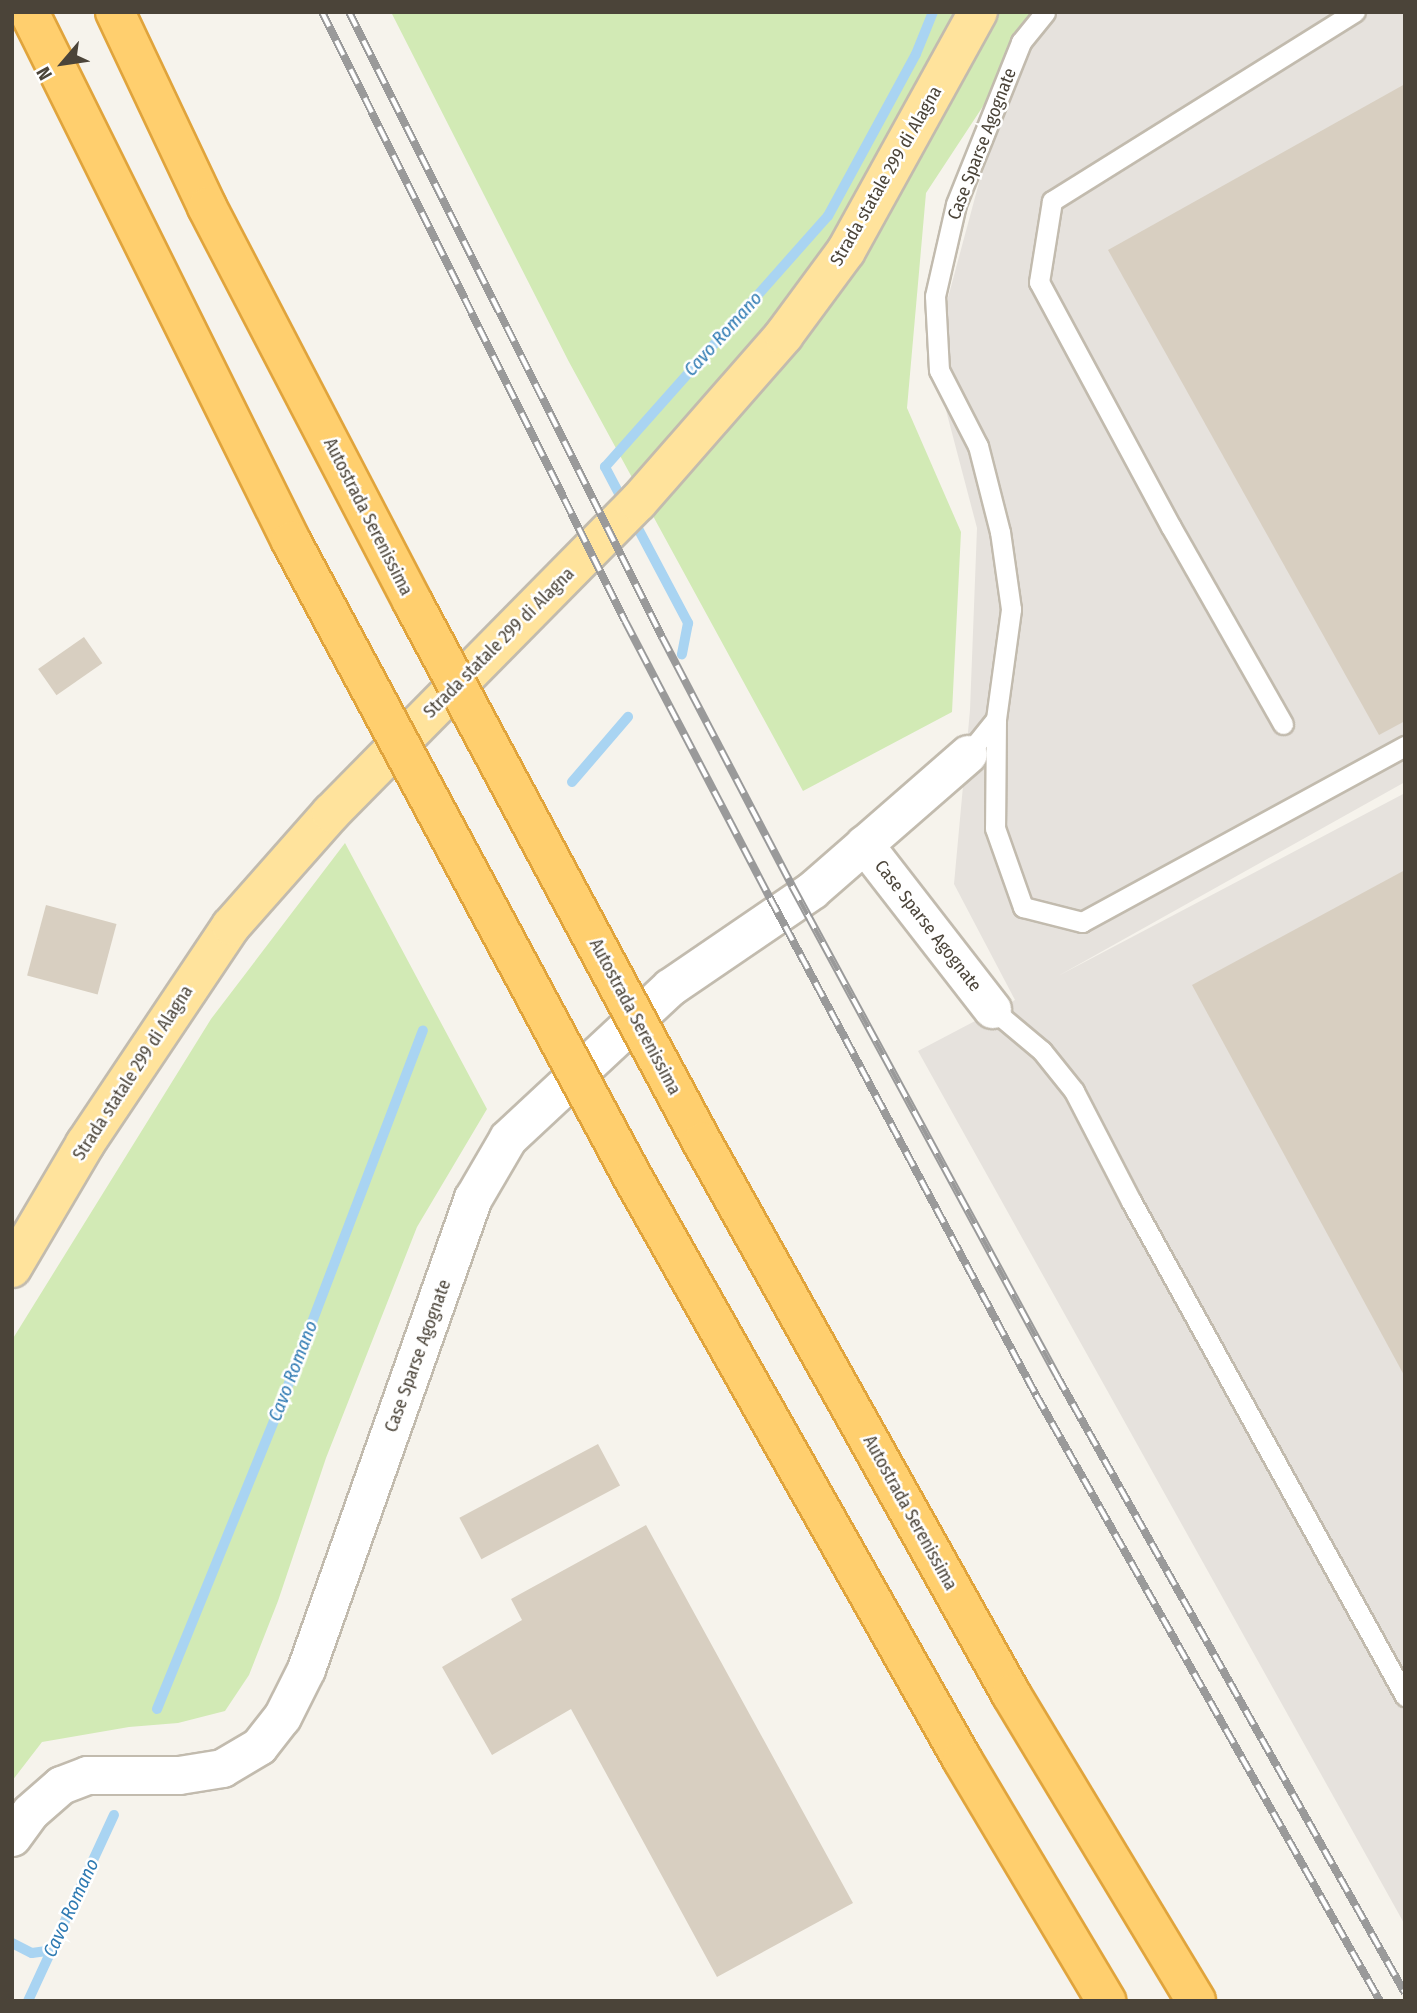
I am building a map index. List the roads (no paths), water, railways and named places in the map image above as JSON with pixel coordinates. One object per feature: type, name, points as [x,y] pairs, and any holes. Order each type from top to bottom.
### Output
[{"type":"highway","points":[[29,12],[291,541],[633,1178],[962,1759],[1106,2001]]},
{"type":"highway","name":"Autostrada Serenissima","points":[[115,12],[207,207],[412,601],[702,1142],[1012,1694],[1196,2001]]},
{"type":"main road","name":"Strada statale 299 di Alagna","points":[[12,1268],[85,1144],[231,926],[331,813],[629,512],[708,426],[784,335],[846,251],[978,12]]},
{"type":"street","name":"Case Sparse Agognate","points":[[12,1837],[30,1812],[61,1785],[87,1775],[179,1775],[222,1768],[259,1745],[282,1717],[306,1669],[473,1198],[508,1138],[670,987],[812,890],[968,754]]},
{"type":"street","name":"Case Sparse Agognate","points":[[864,844],[992,1009]]},
{"type":"lane","name":"Case Sparse Agognate","points":[[968,754],[996,719],[1011,609],[1000,532],[978,446],[939,370],[935,296],[956,204],[1021,42],[1045,12]]},
{"type":"lane","points":[[1283,724],[1171,527],[1039,282],[1052,201],[1355,12]]},
{"type":"lane","points":[[996,719],[995,828],[1023,907],[1082,922],[1405,746]]},
{"type":"lane","points":[[992,1009],[1042,1051],[1074,1091],[1131,1201],[1405,1696]]},
{"type":"waterway","name":"Cavo Romano","points":[[624,503],[605,467],[828,216],[916,54],[933,12]]},
{"type":"waterway","name":"Cavo Romano","points":[[633,519],[688,623],[682,654]]},
{"type":"waterway","name":"Cavo Romano","points":[[572,782],[628,717]]},
{"type":"waterway","name":"Cavo Romano","points":[[157,1709],[284,1396],[423,1031]]},
{"type":"waterway","name":"Cavo Romano","points":[[28,2001],[114,1815]]},
{"type":"waterway","points":[[12,1943],[32,1953],[54,1950]]},
{"type":"railway","points":[[322,12],[625,621],[770,898],[1036,1395],[1380,2001]]},
{"type":"railway","points":[[349,12],[662,637],[792,886],[1057,1376],[1405,1993]]}]
